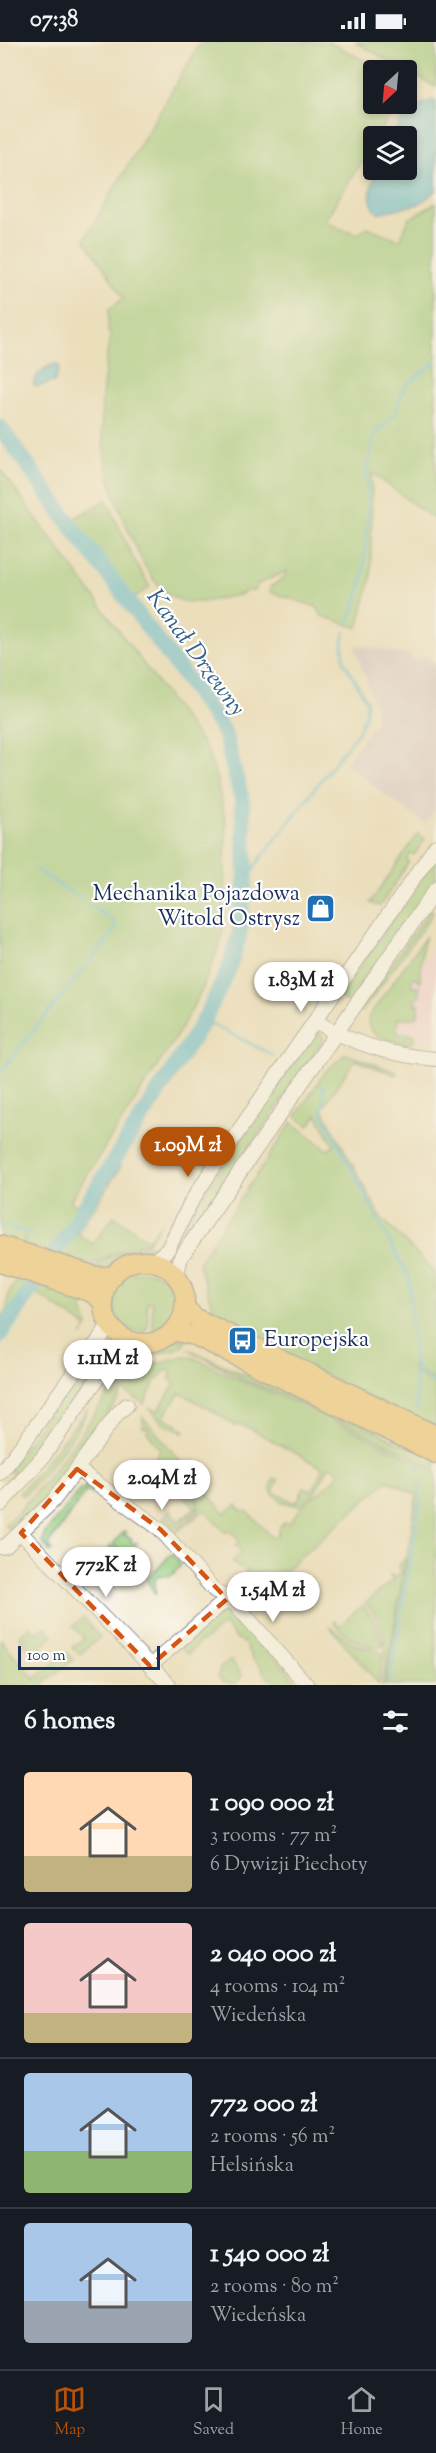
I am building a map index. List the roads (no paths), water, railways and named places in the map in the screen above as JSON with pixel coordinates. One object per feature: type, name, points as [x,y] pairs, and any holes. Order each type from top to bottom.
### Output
[{"type":"main road","points":[[0,1245],[96,1276],[113,1276]]},
{"type":"main road","points":[[0,1263],[92,1293],[103,1302]]},
{"type":"main road","points":[[132,1263],[153,1263],[166,1268],[176,1276],[183,1291],[184,1307],[179,1323],[172,1331],[152,1342],[128,1339],[116,1332],[109,1323],[103,1302],[106,1288],[113,1276],[132,1263]]},
{"type":"main road","points":[[184,1307],[196,1318],[436,1435]]},
{"type":"main road","points":[[172,1331],[195,1336],[436,1454]]},
{"type":"street","points":[[153,1263],[164,1254],[199,1189],[436,846]]},
{"type":"street","points":[[176,1276],[181,1257],[436,889]]},
{"type":"street","points":[[315,1021],[336,1033],[386,1050],[436,1059]]},
{"type":"street","points":[[0,1473],[24,1444],[81,1362],[103,1337],[109,1323]]},
{"type":"street","points":[[0,1505],[35,1468],[116,1352],[128,1339]]},
{"type":"street","points":[[0,1547],[6,1546],[40,1515],[117,1414],[127,1405]]},
{"type":"street","points":[[77,1469],[160,1529],[214,1590],[237,1606],[307,1685]]},
{"type":"street","points":[[21,1533],[169,1685]]},
{"type":"street","points":[[150,1666],[227,1599]]},
{"type":"water","points":[[436,101],[436,191],[419,204],[378,213],[370,197],[374,180],[417,180],[417,126],[399,126],[405,114],[417,114],[417,106]]},
{"type":"water","points":[[57,364],[60,367],[54,382],[35,387],[33,384],[39,373]]},
{"type":"waterway","points":[[347,624],[357,602],[363,575],[368,511],[367,468],[374,435],[394,415],[405,386],[436,362]]},
{"type":"waterway","name":"Kanał Drzewny","points":[[0,427],[224,732],[242,800],[246,875],[239,936],[228,971],[204,1020],[54,1255]]},
{"type":"waterway","points":[[246,875],[358,732],[366,714],[367,702],[344,661],[345,632]]},
{"type":"waterway","points":[[37,870],[82,900]]},
{"type":"waterway","points":[[0,1072],[116,929],[115,923],[90,905]]},
{"type":"waterway","points":[[204,1020],[272,1055]]},
{"type":"waterway","points":[[321,1086],[324,1088],[322,1113],[409,1278],[417,1409]]},
{"type":"waterway","points":[[0,1224],[33,1235]]},
{"type":"waterway","name":"Kanał Drzewny","points":[[0,1335],[36,1282]]},
{"type":"waterway","points":[[415,1369],[436,1384]]},
{"type":"waterway","points":[[419,1464],[419,1471]]},
{"type":"waterway","points":[[389,1685],[420,1501],[420,1484]]},
{"type":"place","name":"Mechanika Pojazdowa Witold Ostrysz","points":[[321,908]]},
{"type":"place","name":"Europejska","points":[[243,1341]]}]
